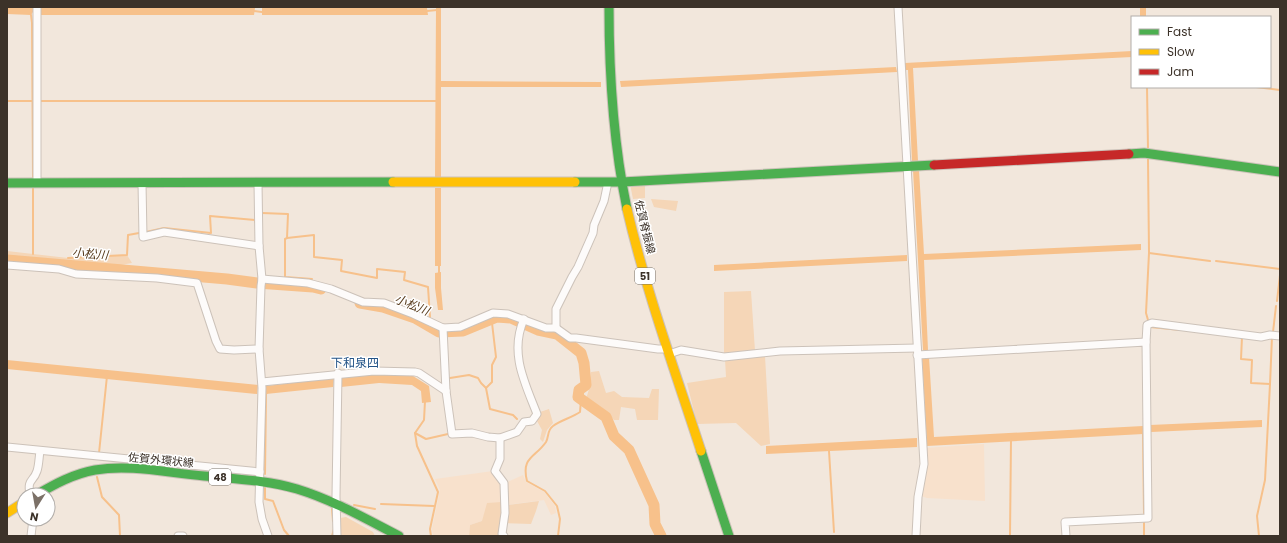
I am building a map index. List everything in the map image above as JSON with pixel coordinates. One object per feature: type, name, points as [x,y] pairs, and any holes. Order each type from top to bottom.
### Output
[{"type":"street","name":"佐賀脊振線","points":[[609,7],[612,105],[622,182],[640,258],[668,351],[729,536]]},
{"type":"street","points":[[898,7],[901,68],[913,165],[921,353],[924,464],[918,497],[916,536]]},
{"type":"street","points":[[37,10],[37,183]]},
{"type":"street","points":[[7,183],[622,182],[1144,153],[1280,172]]},
{"type":"street","points":[[556,328],[556,309],[578,267],[593,233],[594,225],[604,201],[608,182]]},
{"type":"street","points":[[142,183],[142,237],[164,232],[259,246]]},
{"type":"street","points":[[258,183],[259,246],[262,283],[259,349],[262,387],[259,502],[262,519],[268,536]]},
{"type":"street","points":[[7,265],[59,269],[76,274],[157,278],[197,283],[220,349],[259,349]]},
{"type":"street","points":[[262,283],[308,283],[331,289],[363,302],[384,303],[443,328],[460,327],[493,313],[508,314],[546,328],[556,328],[570,338],[668,351],[681,350],[724,357],[780,351],[921,353],[1146,342]]},
{"type":"street","points":[[443,328],[446,391],[452,434],[472,433],[500,438],[517,432],[524,422],[532,421],[537,414],[522,375],[519,360],[517,345],[520,329],[524,319]]},
{"type":"street","points":[[1066,536],[1065,522],[1148,518],[1147,325],[1152,323],[1261,337],[1270,335],[1280,336]]},
{"type":"street","points":[[262,387],[338,379],[374,370],[419,373],[446,391]]},
{"type":"street","points":[[337,536],[338,379]]},
{"type":"street","points":[[500,438],[500,459],[495,471],[504,483],[505,513],[502,534],[504,536]]},
{"type":"street","points":[[7,447],[260,477]]},
{"type":"street","points":[[28,487],[38,468],[40,451]]},
{"type":"street","name":"佐賀外環状線","points":[[50,487],[79,474],[114,469],[136,469],[260,477],[312,494],[399,536]]},
{"type":"street","points":[[7,512],[16,507]]},
{"type":"street","points":[[178,536],[183,536]]},
{"type":"shaded area","points":[[7,7],[33,7],[33,12],[31,15],[7,14]]},
{"type":"shaded area","points":[[436,7],[441,7],[441,81],[601,82],[601,87],[441,87],[441,177],[435,177]]},
{"type":"shaded area","points":[[1140,7],[1146,7],[1146,16],[1140,16]]},
{"type":"shaded area","points":[[41,8],[255,8],[254,15],[41,15]]},
{"type":"shaded area","points":[[262,8],[427,8],[428,15],[262,15]]},
{"type":"shaded area","points":[[1131,51],[1131,57],[913,68],[918,161],[912,162],[908,70],[905,70],[905,63]]},
{"type":"shaded area","points":[[896,67],[897,72],[621,87],[620,81]]},
{"type":"shaded area","points":[[913,170],[919,170],[924,254],[1141,244],[1141,250],[924,260],[928,350],[923,350]]},
{"type":"shaded area","points":[[645,183],[645,198],[633,199],[630,184]]},
{"type":"shaded area","points":[[435,188],[441,188],[441,266],[435,266]]},
{"type":"shaded area","points":[[651,199],[678,201],[676,211],[654,207]]},
{"type":"shaded area","points":[[7,251],[68,258],[127,255],[132,263],[109,267],[7,257]]},
{"type":"shaded area","points":[[907,255],[907,261],[714,271],[714,265]]},
{"type":"shaded area","points":[[441,272],[443,310],[438,310],[435,288],[435,273]]},
{"type":"shaded area","points":[[751,291],[755,351],[724,354],[724,292]]},
{"type":"shaded area","points":[[765,356],[770,444],[761,446],[736,423],[697,424],[687,383],[726,377],[725,359]]},
{"type":"shaded area","points":[[929,357],[934,437],[1143,426],[1143,434],[927,446],[922,358]]},
{"type":"shaded area","points":[[7,360],[258,385],[257,394],[7,369]]},
{"type":"shaded area","points":[[599,371],[606,393],[614,391],[622,397],[649,398],[652,389],[659,389],[658,420],[637,420],[635,409],[621,407],[619,420],[614,420],[601,407],[586,399],[590,386],[591,372]]},
{"type":"shaded area","points":[[380,374],[413,376],[429,386],[431,402],[422,403],[421,391],[412,385],[379,383],[341,387],[341,377]]},
{"type":"shaded area","points":[[334,378],[333,387],[266,394],[266,386]]},
{"type":"shaded area","points":[[549,409],[553,423],[547,430],[543,442],[540,439],[542,430],[537,421],[540,412]]},
{"type":"shaded area","points":[[1262,420],[1262,427],[1151,432],[1150,425]]},
{"type":"shaded area","points":[[917,438],[917,447],[766,454],[766,446]]},
{"type":"shaded area","points":[[984,444],[985,501],[927,498],[921,496],[925,448]]},
{"type":"shaded area","points":[[493,471],[501,485],[523,475],[526,482],[544,492],[555,506],[556,513],[551,515],[544,500],[506,505],[482,521],[470,525],[469,536],[433,536],[432,529],[440,490],[435,479]]},
{"type":"shaded area","points":[[539,501],[531,524],[503,523],[500,536],[469,536],[470,525],[482,521],[487,503],[502,502],[507,505]]},
{"type":"shaded area","points":[[346,517],[373,532],[375,536],[341,536],[340,518]]},
{"type":"waterway","points":[[427,11],[437,10]]},
{"type":"waterway","points":[[254,11],[262,12]]},
{"type":"waterway","points":[[31,15],[33,177]]},
{"type":"waterway","points":[[1147,88],[1148,149]]},
{"type":"waterway","points":[[1264,88],[1280,90]]},
{"type":"waterway","points":[[7,101],[34,101]]},
{"type":"waterway","points":[[39,101],[436,101]]},
{"type":"waterway","points":[[1148,159],[1149,253],[1146,313],[1148,320]]},
{"type":"waterway","points":[[33,187],[33,254]]},
{"type":"waterway","points":[[262,213],[288,214],[287,238],[314,235],[314,257],[342,260],[341,271],[377,278],[377,269],[405,272],[404,280],[428,287],[430,317]]},
{"type":"waterway","points":[[146,232],[164,228],[211,233],[210,216],[255,220],[255,222]]},
{"type":"waterway","points":[[68,258],[127,255],[128,235],[139,233]]},
{"type":"waterway","points":[[287,238],[285,239],[285,277],[312,279]]},
{"type":"waterway","points":[[1149,253],[1210,261]]},
{"type":"waterway","name":"小松川","points":[[7,260],[227,279],[321,289]]},
{"type":"waterway","points":[[1216,261],[1280,269]]},
{"type":"waterway","points":[[439,263],[439,275]]},
{"type":"waterway","points":[[1277,301],[1280,275]]},
{"type":"waterway","name":"小松川","points":[[360,303],[383,307],[415,318],[439,332],[463,331],[497,317],[511,318],[538,330],[557,334],[581,353],[584,363],[586,385],[579,390],[578,397],[606,417],[614,436],[629,450],[654,505],[655,524],[661,536]]},
{"type":"waterway","points":[[1273,332],[1276,306]]},
{"type":"waterway","points":[[491,319],[496,357],[492,365],[492,382],[486,388],[490,409],[513,415],[517,419]]},
{"type":"waterway","points":[[1150,327],[1181,330]]},
{"type":"waterway","points":[[1242,337],[1241,359],[1252,360],[1251,383],[1270,384],[1265,480],[1257,516],[1259,536]]},
{"type":"waterway","points":[[1270,384],[1272,337]]},
{"type":"waterway","points":[[450,378],[469,375],[478,378],[486,388]]},
{"type":"waterway","points":[[99,453],[107,376]]},
{"type":"waterway","points":[[265,474],[267,392]]},
{"type":"waterway","points":[[558,536],[560,519],[557,506],[545,491],[527,481],[526,467],[530,458],[546,442],[551,428],[559,422],[580,412],[581,400]]},
{"type":"waterway","points":[[425,401],[424,420],[415,433],[417,446],[438,492],[430,529],[431,536]]},
{"type":"waterway","points":[[415,433],[426,439],[448,434]]},
{"type":"waterway","points":[[1143,434],[1144,513]]},
{"type":"waterway","points":[[1010,536],[1011,439]]},
{"type":"waterway","points":[[829,451],[834,532]]},
{"type":"waterway","points":[[97,477],[102,497],[119,515],[120,536]]},
{"type":"waterway","points":[[265,488],[265,499],[273,501],[284,530],[289,536]]},
{"type":"waterway","points":[[381,504],[434,506]]},
{"type":"waterway","points":[[354,505],[375,509]]},
{"type":"waterway","points":[[332,509],[333,521]]},
{"type":"waterway","points":[[1144,523],[1144,536]]},
{"type":"waterway","points":[[332,536],[334,529]]},
{"type":"traffic: fast","points":[[609,7],[610,58],[615,134],[627,209]]},
{"type":"traffic: fast","points":[[1129,154],[1144,153],[1280,172]]},
{"type":"traffic: fast","points":[[575,182],[622,182],[934,165]]},
{"type":"traffic: fast","points":[[7,183],[393,182]]},
{"type":"traffic: fast","points":[[701,451],[729,536]]},
{"type":"traffic: fast","points":[[50,487],[87,472],[109,468],[136,468],[190,475],[251,480],[286,486],[310,493],[349,510],[399,536]]},
{"type":"traffic: slow","points":[[393,182],[575,182]]},
{"type":"traffic: slow","points":[[627,209],[652,301],[701,451]]},
{"type":"traffic: slow","points":[[7,513],[16,507]]},
{"type":"traffic: jam","points":[[934,165],[1129,154]]},
{"type":"district","name":"下和泉四","points":[[355,363]]}]
